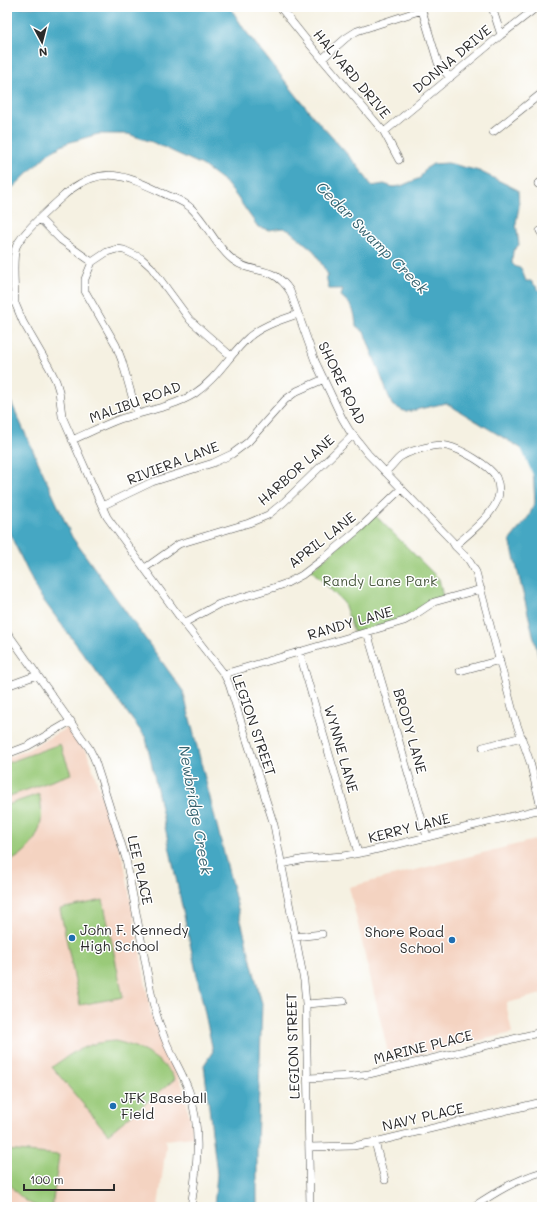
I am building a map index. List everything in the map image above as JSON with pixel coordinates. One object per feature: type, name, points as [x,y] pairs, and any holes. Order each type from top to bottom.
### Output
[{"type":"street","name":"HALYARD DRIVE","points":[[280,7],[384,132],[398,160]]},
{"type":"street","points":[[492,7],[501,35]]},
{"type":"street","name":"DONNA DRIVE","points":[[384,132],[537,7]]},
{"type":"street","points":[[322,59],[346,38],[357,31],[421,9],[438,63],[450,78]]},
{"type":"street","points":[[493,132],[542,93]]},
{"type":"street","name":"SHORE ROAD","points":[[40,219],[70,190],[87,179],[111,175],[125,177],[189,206],[198,215],[223,250],[235,261],[246,267],[273,274],[285,284],[290,291],[315,361],[349,430],[368,454],[452,541],[476,572],[515,719],[530,762],[542,810]]},
{"type":"street","points":[[40,219],[61,240],[92,262]]},
{"type":"street","name":"LEGION STREET","points":[[40,219],[23,235],[16,248],[14,258],[15,303],[23,322],[56,381],[59,391],[62,416],[107,517],[184,623],[224,674],[236,704],[274,825],[304,981],[308,1078],[310,1207]]},
{"type":"street","points":[[137,414],[116,345],[85,291],[85,279],[92,262],[107,252],[117,250],[130,252],[141,258],[150,267],[190,320],[232,356]]},
{"type":"street","name":"MALIBU ROAD","points":[[72,440],[118,420],[180,401],[193,394],[210,381],[256,331],[298,314]]},
{"type":"street","name":"RIVIERA LANE","points":[[102,506],[152,482],[213,463],[232,454],[248,442],[285,400],[298,391],[324,379]]},
{"type":"street","name":"HARBOR LANE","points":[[145,568],[179,544],[249,523],[268,515],[284,502],[353,435]]},
{"type":"street","points":[[385,472],[401,457],[409,452],[442,445],[449,446],[461,452],[481,463],[493,473],[499,484],[498,498],[495,506],[488,515],[455,546]]},
{"type":"street","name":"APRIL LANE","points":[[184,623],[219,604],[273,588],[302,575],[360,528],[401,489]]},
{"type":"street","name":"RANDY LANE","points":[[224,674],[404,621],[434,602],[481,589]]},
{"type":"street","name":"LEE PLACE","points":[[7,632],[71,721],[92,753],[105,792],[126,858],[159,1025],[183,1075],[189,1092],[195,1119],[198,1141],[197,1168],[191,1207]]},
{"type":"street","name":"BRODY LANE","points":[[367,632],[427,837]]},
{"type":"street","name":"WYNNE LANE","points":[[299,651],[358,853]]},
{"type":"street","points":[[460,671],[500,660]]},
{"type":"street","points":[[7,686],[37,675]]},
{"type":"street","points":[[7,754],[28,746],[71,721]]},
{"type":"street","points":[[483,747],[522,737]]},
{"type":"street","name":"KERRY LANE","points":[[282,864],[305,859],[343,856],[366,852],[542,810]]},
{"type":"street","points":[[295,937],[322,934]]},
{"type":"street","points":[[306,1004],[344,1001]]},
{"type":"street","name":"MARINE PLACE","points":[[308,1078],[369,1074],[542,1032]]},
{"type":"street","name":"NAVY PLACE","points":[[309,1147],[354,1146],[375,1142],[542,1102]]},
{"type":"street","points":[[375,1142],[385,1180]]},
{"type":"street","points":[[473,1207],[498,1190],[542,1172]]},
{"type":"shaded area","name":"John F. Kennedy High School","points":[[68,727],[87,752],[124,863],[151,1014],[183,1087],[190,1119],[193,1137],[165,1140],[166,1147],[158,1207],[7,1207],[7,758],[29,749]]},
{"type":"shaded area","name":"Shore Road School","points":[[542,838],[542,994],[506,1003],[512,1033],[390,1061],[349,887]]},
{"type":"green space","name":"Randy Lane Park","points":[[375,515],[439,579],[443,597],[403,619],[354,633],[344,603],[311,570]]},
{"type":"green space","points":[[60,744],[71,774],[7,797],[7,763]]},
{"type":"green space","points":[[39,794],[41,816],[37,835],[25,851],[7,863],[7,805]]},
{"type":"green space","points":[[103,900],[123,997],[80,1005],[60,909]]},
{"type":"green space","name":"JFK Baseball Field","points":[[115,1041],[132,1046],[149,1054],[163,1065],[175,1079],[108,1134],[52,1067],[82,1048]]},
{"type":"green space","points":[[7,1150],[59,1155],[52,1207],[40,1207],[32,1204],[23,1199],[12,1187],[6,1175]]},
{"type":"water","points":[[7,7],[230,7],[244,29],[312,115],[357,165],[372,186],[384,184],[393,187],[401,186],[420,178],[425,169],[433,164],[448,163],[479,171],[518,190],[519,207],[516,223],[519,245],[513,251],[512,263],[516,267],[521,268],[526,281],[531,281],[542,293],[542,671],[510,540],[529,516],[535,502],[532,455],[446,403],[406,412],[392,405],[364,332],[356,326],[353,309],[341,296],[343,289],[329,289],[326,276],[328,275],[314,251],[290,231],[283,228],[269,230],[258,227],[225,182],[202,165],[152,142],[128,134],[98,134],[67,143],[49,153],[7,193]]},
{"type":"water","name":"Newbridge Creek","points":[[7,393],[72,537],[183,691],[262,1004],[257,1144],[257,1207],[214,1207],[217,1174],[204,1065],[213,1051],[146,738],[38,593],[7,528]]},
{"type":"waterway","name":"Cedar Swamp Creek","points":[[523,439],[542,482]]},
{"type":"place","name":"John F. Kennedy High School","points":[[72,938]]},
{"type":"place","name":"Shore Road School","points":[[452,940]]},
{"type":"place","name":"JFK Baseball Field","points":[[113,1106]]}]
